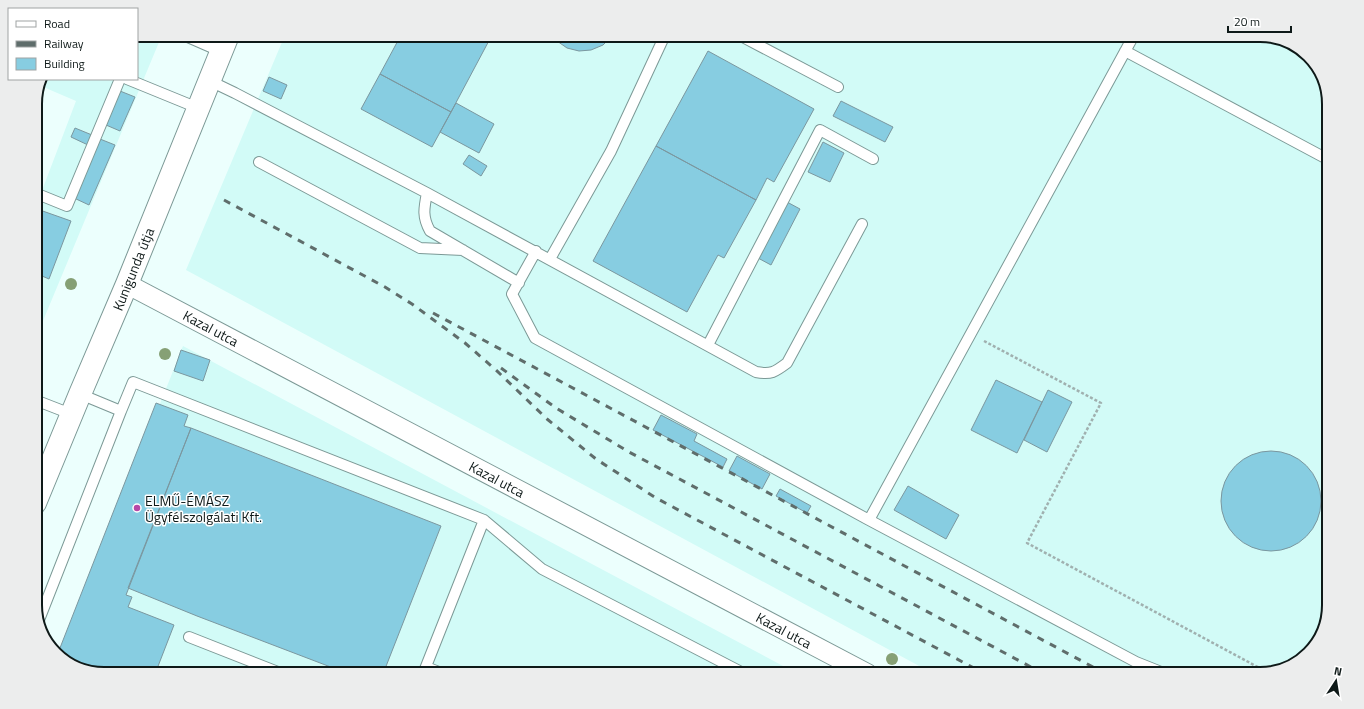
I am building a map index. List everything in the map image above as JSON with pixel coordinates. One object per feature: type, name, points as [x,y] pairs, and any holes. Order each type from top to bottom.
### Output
[{"type":"street","name":"Kunigunda útja","points":[[42,486],[227,42]]},
{"type":"street","name":"Kazal utca","points":[[127,284],[855,667]]},
{"type":"lane","points":[[550,259],[611,151],[662,42]]},
{"type":"lane","points":[[752,42],[838,87]]},
{"type":"lane","points":[[869,520],[1130,42]]},
{"type":"lane","points":[[1125,51],[1322,156]]},
{"type":"lane","points":[[42,196],[67,206],[120,80]]},
{"type":"lane","points":[[129,80],[198,108]]},
{"type":"lane","points":[[210,81],[427,192],[756,372],[766,374],[774,372],[786,363],[862,224]]},
{"type":"lane","points":[[708,345],[820,130],[873,159]]},
{"type":"lane","points":[[258,162],[420,248],[463,250]]},
{"type":"lane","points":[[427,192],[424,208],[425,221],[430,231],[519,283]]},
{"type":"lane","points":[[536,251],[512,294],[535,338],[869,520],[1136,662],[1148,667]]},
{"type":"lane","points":[[42,612],[133,382],[484,520],[542,569],[731,667]]},
{"type":"lane","points":[[80,394],[122,411]]},
{"type":"lane","points":[[42,403],[71,414]]},
{"type":"lane","points":[[425,667],[484,520]]},
{"type":"lane","points":[[189,637],[266,667]]},
{"type":"path","points":[[971,334],[1101,403],[1027,543],[1258,667]]},
{"type":"shaded area","points":[[138,42],[159,42],[42,323],[42,191],[76,101],[44,87],[47,80],[138,80]]},
{"type":"shaded area","points":[[282,42],[1260,42],[1276,44],[1287,48],[1306,63],[1316,77],[1322,100],[1322,604],[1320,621],[1316,632],[1301,651],[1276,665],[1260,667],[921,667],[186,270]]},
{"type":"shaded area","points":[[183,346],[785,667],[104,667],[88,665],[77,661],[62,650]]},
{"type":"building","points":[[397,42],[488,42],[451,112],[380,74]]},
{"type":"building","points":[[558,42],[606,42],[603,45],[591,50],[579,51],[567,48]]},
{"type":"building","points":[[708,51],[814,109],[774,182],[767,178],[756,200],[656,146]]},
{"type":"building","points":[[380,74],[451,112],[432,147],[361,109]]},
{"type":"building","points":[[269,77],[287,85],[281,99],[263,91]]},
{"type":"building","points":[[120,91],[135,97],[120,131],[106,125]]},
{"type":"building","points":[[841,101],[893,127],[885,142],[833,116]]},
{"type":"building","points":[[456,103],[494,124],[479,153],[440,132]]},
{"type":"building","points":[[75,128],[92,135],[88,145],[71,137]]},
{"type":"building","points":[[100,139],[115,145],[89,205],[74,198]]},
{"type":"building","points":[[823,142],[844,153],[830,182],[808,172]]},
{"type":"building","points":[[656,146],[756,200],[724,258],[718,255],[687,312],[593,261]]},
{"type":"building","points":[[469,155],[487,166],[481,176],[463,164]]},
{"type":"building","points":[[787,202],[800,209],[771,265],[758,258]]},
{"type":"building","points":[[42,211],[71,221],[49,279],[42,276]]},
{"type":"building","points":[[181,350],[210,360],[203,381],[174,371]]},
{"type":"building","points":[[996,380],[1042,402],[1017,453],[971,430]]},
{"type":"building","points":[[1048,390],[1072,402],[1047,452],[1024,440]]},
{"type":"building","name":"ELMŰ-ÉMÁSZ Ügyfélszolgálati Kft.","points":[[156,403],[188,415],[184,426],[191,428],[126,595],[132,597],[128,607],[174,625],[158,667],[104,667],[88,665],[77,661],[60,648]]},
{"type":"building","points":[[661,415],[697,434],[694,441],[727,459],[723,467],[653,430]]},
{"type":"building","points":[[191,428],[441,526],[386,667],[331,667],[128,588]]},
{"type":"building","points":[[1271,451],[1290,455],[1306,466],[1317,482],[1321,501],[1317,520],[1306,536],[1290,547],[1271,551],[1252,547],[1236,536],[1225,520],[1221,501],[1225,482],[1236,466],[1252,455]]},
{"type":"building","points":[[737,456],[770,474],[762,489],[729,471]]},
{"type":"building","points":[[908,486],[959,515],[946,539],[894,510]]},
{"type":"building","points":[[780,489],[811,506],[807,513],[776,496]]},
{"type":"railway","points":[[224,200],[385,287],[412,304],[465,343],[496,370],[547,419],[596,459],[656,498],[972,667]]},
{"type":"railway","points":[[433,313],[1093,667]]},
{"type":"railway","points":[[501,368],[556,408],[629,452],[1031,667]]},
{"type":"place","name":"ELMŰ-ÉMÁSZ Ügyfélszolgálati Kft.","points":[[137,508]]}]
